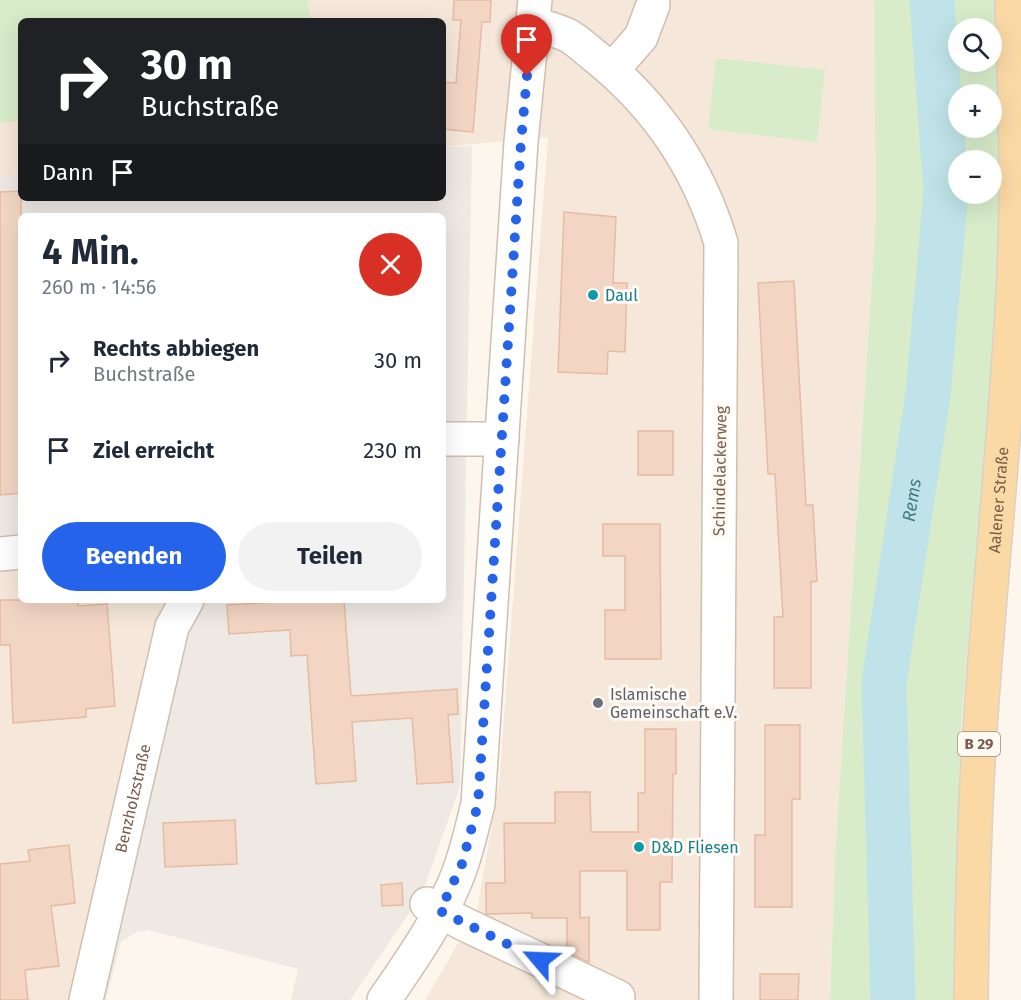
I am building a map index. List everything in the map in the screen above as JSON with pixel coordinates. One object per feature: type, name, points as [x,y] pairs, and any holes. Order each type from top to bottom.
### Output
[{"type":"main road","name":"Aalener Straße","points":[[971,1000],[972,878],[979,742],[1000,489],[1014,275],[1015,104],[1012,0]]},
{"type":"street","points":[[612,70],[641,37],[653,5]]},
{"type":"street","points":[[384,1000],[408,966],[434,907],[462,864],[478,804],[521,142],[534,12]]},
{"type":"street","name":"Schindelackerweg","points":[[534,12],[612,70],[661,122],[693,171],[712,212],[721,243],[716,1000]]},
{"type":"street","points":[[446,439],[502,439]]},
{"type":"street","points":[[0,554],[18,552]]},
{"type":"street","name":"Benzholzstraße","points":[[86,1000],[172,627],[185,603]]},
{"type":"street","points":[[434,907],[618,997]]},
{"type":"shaded area","points":[[0,0],[874,0],[876,215],[835,856],[830,1000],[425,1000],[477,911],[499,784],[548,137],[446,147],[446,18],[18,18],[18,174],[0,176]]},
{"type":"shaded area","points":[[472,146],[460,786],[422,894],[350,1000],[291,1000],[298,969],[148,930],[137,932],[121,942],[106,1000],[86,1000],[186,603],[446,603],[446,213],[18,213],[18,552],[0,554],[0,176],[18,174],[18,201],[446,201],[446,147]]},
{"type":"shaded area","points":[[18,552],[18,603],[186,603],[86,1000],[0,1000],[0,554]]},
{"type":"green space","points":[[0,0],[308,0],[310,18],[18,18],[18,120],[0,123]]},
{"type":"green space","points":[[874,0],[1000,0],[1000,18],[948,18],[948,72],[1000,72],[1000,84],[948,84],[948,138],[1000,138],[1000,150],[948,150],[948,204],[1000,204],[1000,275],[961,728],[955,1000],[830,1000],[835,856],[876,215]]},
{"type":"green space","points":[[716,58],[825,70],[817,142],[708,129]]},
{"type":"building","points":[[454,0],[491,0],[490,22],[482,22],[473,132],[446,129],[446,82],[456,83],[461,20],[453,20]]},
{"type":"building","points":[[18,191],[21,213],[18,213],[18,493],[0,495],[0,192]]},
{"type":"building","name":"Daul","points":[[564,212],[616,217],[613,283],[627,283],[625,352],[608,351],[607,374],[558,372]]},
{"type":"building","points":[[794,281],[806,505],[813,505],[817,581],[811,582],[811,688],[774,688],[774,617],[783,617],[775,474],[768,474],[758,283]]},
{"type":"building","points":[[638,431],[673,431],[673,475],[638,475]]},
{"type":"building","points":[[603,524],[660,524],[661,659],[605,659],[605,610],[625,610],[625,556],[603,556]]},
{"type":"building","points":[[0,600],[18,600],[18,603],[78,603],[78,606],[107,604],[115,706],[86,709],[86,717],[13,723],[10,645],[0,645]]},
{"type":"building","points":[[344,603],[351,696],[457,689],[458,714],[448,715],[453,782],[417,784],[412,718],[352,722],[356,781],[316,784],[307,655],[291,656],[290,630],[229,634],[227,605]]},
{"type":"building","points":[[765,725],[800,725],[800,799],[792,799],[792,907],[755,907],[755,835],[765,835]]},
{"type":"building","points":[[645,729],[676,729],[676,774],[673,774],[672,882],[660,882],[660,930],[627,930],[627,871],[580,871],[580,918],[589,917],[589,962],[567,952],[567,918],[532,918],[532,913],[486,914],[486,883],[505,883],[504,823],[555,823],[555,792],[590,792],[591,832],[638,832],[638,793],[645,793]]},
{"type":"building","points":[[235,820],[237,864],[165,867],[163,823]]},
{"type":"building","points":[[69,845],[75,903],[51,906],[59,966],[25,970],[28,1000],[0,1000],[0,864],[30,861],[28,850]]},
{"type":"building","points":[[402,883],[403,905],[382,906],[381,885]]},
{"type":"building","points":[[760,974],[799,974],[798,1000],[760,1000]]},
{"type":"waterway","name":"Rems","points":[[893,1000],[884,682],[928,395],[946,191],[932,0]]},
{"type":"place","name":"Daul","points":[[593,295]]},
{"type":"place","name":"Islamische Gemeinschaft e.V.","points":[[598,703]]},
{"type":"place","name":"D&D Fliesen","points":[[639,847]]},
{"type":"route","points":[[527,76],[478,804],[462,864],[440,911],[540,960]]}]
